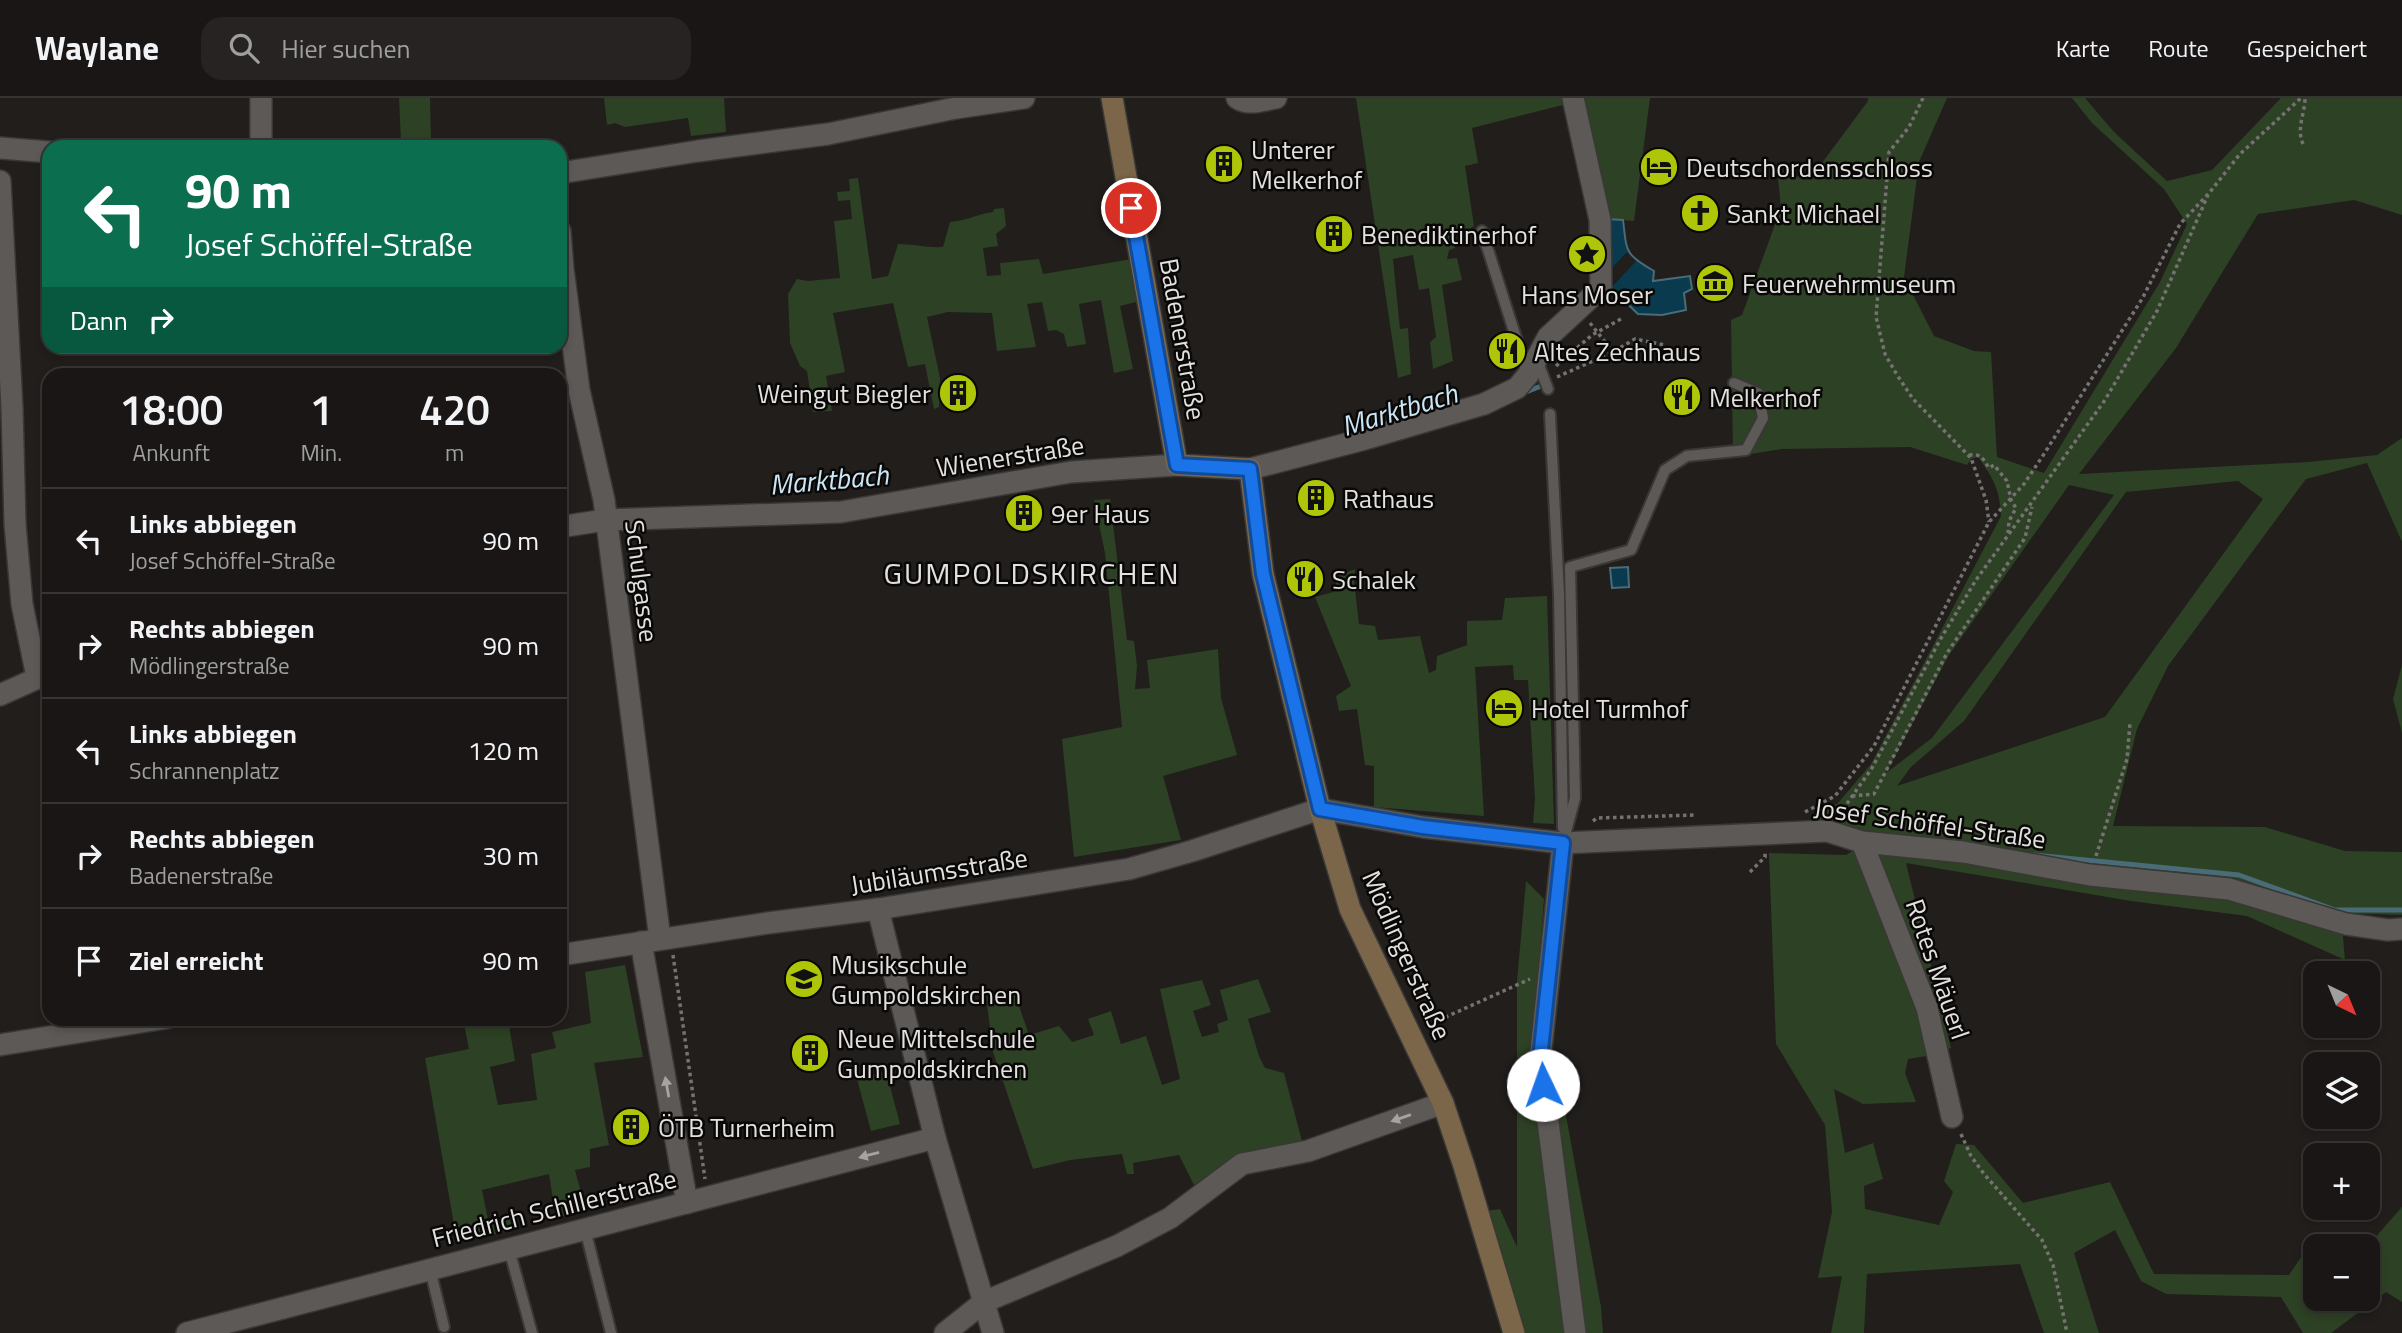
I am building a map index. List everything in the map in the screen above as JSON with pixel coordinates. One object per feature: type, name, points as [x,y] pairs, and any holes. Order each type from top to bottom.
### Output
[{"type":"main road","name":"Badenerstraße","points":[[1112,98],[1177,465]]},
{"type":"main road","points":[[1177,465],[1250,469]]},
{"type":"main road","name":"Mödlingerstraße","points":[[1250,469],[1263,574],[1320,809],[1350,909],[1443,1104],[1514,1333]]},
{"type":"street","points":[[261,98],[261,140]]},
{"type":"street","points":[[567,172],[828,134],[956,108],[1024,98]]},
{"type":"street","points":[[1237,98],[1242,102],[1276,98]]},
{"type":"street","points":[[1250,469],[1484,404],[1536,378],[1548,337],[1601,288],[1600,220],[1573,98]]},
{"type":"street","points":[[0,148],[42,151]]},
{"type":"street","points":[[0,181],[15,524],[22,604],[42,672]]},
{"type":"street","name":"Schulgasse","points":[[567,299],[579,390],[604,500],[651,940],[687,1203]]},
{"type":"street","name":"Wienerstraße","points":[[567,526],[605,520],[841,512],[1071,472],[1177,465]]},
{"type":"street","points":[[0,695],[42,675]]},
{"type":"street","name":"Josef Schöffel-Straße","points":[[1320,809],[1423,827],[1563,843],[1827,831],[1862,842],[1963,852],[2090,875],[2229,888],[2346,924],[2402,929]]},
{"type":"street","name":"Jubiläumsstraße","points":[[567,955],[1129,869],[1320,809]]},
{"type":"street","name":"Rotes Mäuerl","points":[[1862,842],[1927,1008],[1952,1117]]},
{"type":"street","points":[[1558,1333],[1574,1324],[1540,1059],[1563,843]]},
{"type":"street","points":[[878,909],[935,1138],[993,1333]]},
{"type":"street","points":[[0,1045],[117,1026]]},
{"type":"street","points":[[946,1333],[984,1302],[1117,1246],[1170,1218],[1242,1164],[1308,1151],[1443,1104]]},
{"type":"street","name":"Friedrich Schillerstraße","points":[[187,1333],[935,1138]]},
{"type":"lane","points":[[1482,231],[1536,378]]},
{"type":"lane","points":[[1563,843],[1575,799],[1570,567],[1631,550],[1665,470],[1687,456],[1746,450],[1763,418],[1758,393],[1734,383]]},
{"type":"lane","points":[[1550,414],[1559,594],[1563,843]]},
{"type":"lane","points":[[585,1229],[611,1333]]},
{"type":"lane","points":[[509,1249],[532,1333]]},
{"type":"lane","points":[[430,1269],[444,1326]]},
{"type":"path","points":[[1923,98],[1909,127],[1889,152],[1876,317],[1885,354],[1913,399],[1969,455],[1986,500],[1989,522]]},
{"type":"path","points":[[2303,98],[2305,108],[2299,129],[2303,144]]},
{"type":"path","points":[[1803,813],[1835,796],[1874,746],[1989,522],[2011,500],[2037,464],[2141,299],[2180,224],[2241,154],[2303,98]]},
{"type":"path","points":[[1827,831],[1889,739],[1940,640],[1976,580],[2105,400],[2157,312],[2210,192]]},
{"type":"path","points":[[1579,309],[1613,352],[1614,359]]},
{"type":"path","points":[[1536,378],[1597,332],[1621,319]]},
{"type":"path","points":[[1536,378],[1613,352],[1635,339],[1665,345]]},
{"type":"path","points":[[1969,455],[1981,456],[1989,468],[1994,465],[2007,481],[2011,500],[2016,508],[2009,521],[2008,536]]},
{"type":"path","points":[[1852,796],[1874,793],[1947,653],[2025,538],[2033,503]]},
{"type":"path","points":[[2090,875],[2127,759],[2130,723]]},
{"type":"path","points":[[1590,823],[1597,818],[1707,815]]},
{"type":"path","points":[[1750,872],[1765,857],[1766,851]]},
{"type":"path","points":[[673,956],[705,1181]]},
{"type":"path","points":[[1411,1033],[1549,970]]},
{"type":"path","points":[[1952,1117],[1971,1156],[1984,1174],[2042,1240],[2053,1265],[2067,1333]]},
{"type":"green space","points":[[399,98],[430,98],[431,140],[401,140]]},
{"type":"green space","points":[[604,98],[724,98],[726,132],[691,136],[688,118],[625,127],[615,123],[607,125]]},
{"type":"green space","points":[[1356,98],[1563,98],[1563,105],[1472,128],[1478,163],[1465,166],[1474,226],[1452,235],[1455,248],[1449,250],[1447,259],[1457,258],[1462,280],[1442,285],[1453,361],[1433,369],[1430,342],[1436,337],[1429,288],[1419,290],[1413,255],[1393,259],[1400,329],[1408,328],[1411,374],[1398,378]]},
{"type":"green space","points":[[1580,98],[1650,98],[1634,221],[1605,219]]},
{"type":"green space","points":[[1868,98],[1947,98],[1919,162],[1904,277],[1934,336],[1974,351],[1991,352],[1997,457],[2044,473],[2160,282],[2187,224],[2164,189],[2092,123],[2072,98],[2085,98],[2114,132],[2167,181],[2212,170],[2281,98],[2402,98],[2402,215],[2354,200],[2258,214],[2176,348],[2079,474],[2308,462],[2377,455],[2402,438],[2402,542],[2367,463],[2306,479],[2168,666],[2137,729],[2113,826],[2265,827],[2345,851],[2402,852],[2402,915],[2341,913],[2345,960],[2247,916],[2131,901],[1906,863],[1951,1048],[1933,1055],[1908,1059],[1905,1073],[1916,1102],[1863,1104],[1834,1089],[1845,1153],[1873,1143],[1883,1179],[1864,1186],[1865,1209],[1939,1225],[1953,1192],[1944,1181],[1956,1144],[1974,1145],[2023,1203],[2110,1182],[2154,1274],[2289,1275],[2303,1254],[2303,1311],[2361,1311],[2331,1333],[2303,1333],[2281,1297],[2166,1294],[2141,1281],[2115,1230],[2074,1253],[2099,1333],[2044,1333],[2020,1264],[1867,1274],[1864,1333],[1831,1333],[1842,1276],[1818,1278],[1832,1212],[1825,1125],[1776,1044],[1769,853],[1846,855],[1876,837],[1810,817],[1838,803],[1871,764],[2001,516],[1995,484],[1978,457],[1971,459],[1967,465],[1910,447],[1782,449],[1733,457],[1731,320],[1742,315],[1781,208],[1778,178],[1813,175]],"holes":[[[2238,481],[2263,499],[2105,717],[1897,786],[1911,767],[1964,721],[2126,492]],[[2069,485],[2114,495],[1932,738],[1886,773],[1949,655]]]},
{"type":"green space","points":[[858,178],[872,279],[888,276],[898,244],[943,247],[950,222],[1004,208],[1006,226],[996,234],[998,246],[983,248],[987,276],[1001,275],[1000,263],[1039,259],[1043,274],[1132,259],[1140,301],[1120,306],[1133,369],[1114,373],[1101,300],[1079,304],[1086,344],[1067,347],[1064,334],[1056,330],[1048,331],[1042,302],[1027,304],[1036,347],[997,351],[992,313],[948,312],[927,317],[940,378],[939,407],[934,409],[925,364],[908,367],[893,303],[833,313],[845,372],[826,376],[832,411],[813,412],[807,371],[800,366],[790,343],[788,294],[797,279],[808,281],[840,278],[834,221],[852,219],[850,200],[838,201],[837,192],[850,191],[849,179]]},
{"type":"green space","points":[[1110,499],[1127,640],[1134,641],[1137,666],[1135,689],[1150,688],[1147,660],[1218,649],[1221,698],[1237,755],[1163,776],[1181,840],[1074,857],[1062,739],[1122,727],[1105,553],[1094,500]]},
{"type":"green space","points":[[1355,569],[1359,624],[1375,626],[1378,640],[1420,636],[1429,673],[1436,670],[1437,656],[1467,645],[1467,621],[1502,620],[1505,598],[1547,596],[1554,824],[1533,823],[1535,799],[1528,680],[1514,680],[1513,665],[1475,667],[1484,816],[1374,807],[1374,766],[1365,765],[1357,709],[1339,711],[1336,696],[1351,686],[1315,597],[1337,591],[1335,577]]},
{"type":"green space","points":[[2402,665],[2402,733],[2393,699]]},
{"type":"green space","points":[[1526,881],[1544,899],[1532,1053],[1556,1061],[1601,1307],[1603,1333],[1522,1333],[1487,1211],[1500,1209],[1517,1247],[1517,981]]},
{"type":"green space","points":[[625,965],[643,1057],[594,1063],[609,1145],[590,1149],[590,1167],[575,1170],[586,1211],[556,1218],[549,1174],[482,1190],[489,1224],[514,1217],[518,1229],[457,1242],[425,1058],[469,1049],[464,1026],[509,1026],[515,1061],[490,1067],[498,1105],[537,1100],[531,1054],[556,1048],[552,1032],[591,1023],[585,972]]},
{"type":"green space","points":[[1258,979],[1271,1012],[1248,1019],[1265,1068],[1284,1073],[1302,1141],[1249,1152],[1194,1185],[1179,1155],[1133,1163],[1134,1174],[1127,1174],[1122,1154],[1070,1160],[1033,1169],[993,1052],[986,996],[1014,991],[1029,1035],[1059,1026],[1072,1042],[1094,1035],[1088,1019],[1111,1011],[1121,1044],[1146,1036],[1162,1085],[1180,1079],[1160,989],[1202,980],[1211,1005],[1193,1011],[1202,1037],[1219,1032],[1217,1024],[1228,1020],[1220,990]]},
{"type":"green space","points":[[886,1071],[900,1124],[871,1131],[857,1079]]},
{"type":"green space","points":[[2402,1207],[2402,1302],[2386,1292],[2380,1296],[2378,1234]]},
{"type":"water","points":[[1605,219],[1623,220],[1629,251],[1654,271],[1653,281],[1690,276],[1692,289],[1684,293],[1686,310],[1662,315],[1638,314],[1611,288]]},
{"type":"water","points":[[1628,567],[1629,587],[1612,588],[1610,568]]},
{"type":"pier","points":[[1627,252],[1636,261],[1611,288],[1608,272]]},
{"type":"waterway","name":"Marktbach","points":[[1521,394],[1541,386]]},
{"type":"waterway","points":[[2034,855],[2239,875],[2335,910],[2402,910]]},
{"type":"place","name":"Unterer Melkerhof","points":[[1224,164]]},
{"type":"place","name":"Deutschordensschloss","points":[[1659,167]]},
{"type":"place","name":"Sankt Michael","points":[[1700,213]]},
{"type":"place","name":"Benediktinerhof","points":[[1334,234]]},
{"type":"place","name":"Hans Moser","points":[[1587,254]]},
{"type":"place","name":"Feuerwehrmuseum","points":[[1715,283]]},
{"type":"place","name":"Altes Zechhaus","points":[[1507,351]]},
{"type":"place","name":"Weingut Biegler","points":[[958,393]]},
{"type":"place","name":"Melkerhof","points":[[1682,397]]},
{"type":"place","name":"Rathaus","points":[[1316,498]]},
{"type":"place","name":"9er Haus","points":[[1024,513]]},
{"type":"place","name":"Schalek","points":[[1305,579]]},
{"type":"place","name":"Hotel Turmhof","points":[[1504,708]]},
{"type":"place","name":"Musikschule Gumpoldskirchen","points":[[804,979]]},
{"type":"place","name":"Neue Mittelschule Gumpoldskirchen","points":[[810,1053]]},
{"type":"place","name":"ÖTB Turnerheim","points":[[631,1127]]},
{"type":"district","name":"GUMPOLDSKIRCHEN","points":[[1032,573]]},
{"type":"route","points":[[1131,208],[1177,465],[1250,469],[1263,574],[1320,809],[1423,827],[1563,843],[1540,1059],[1543,1085]]}]
